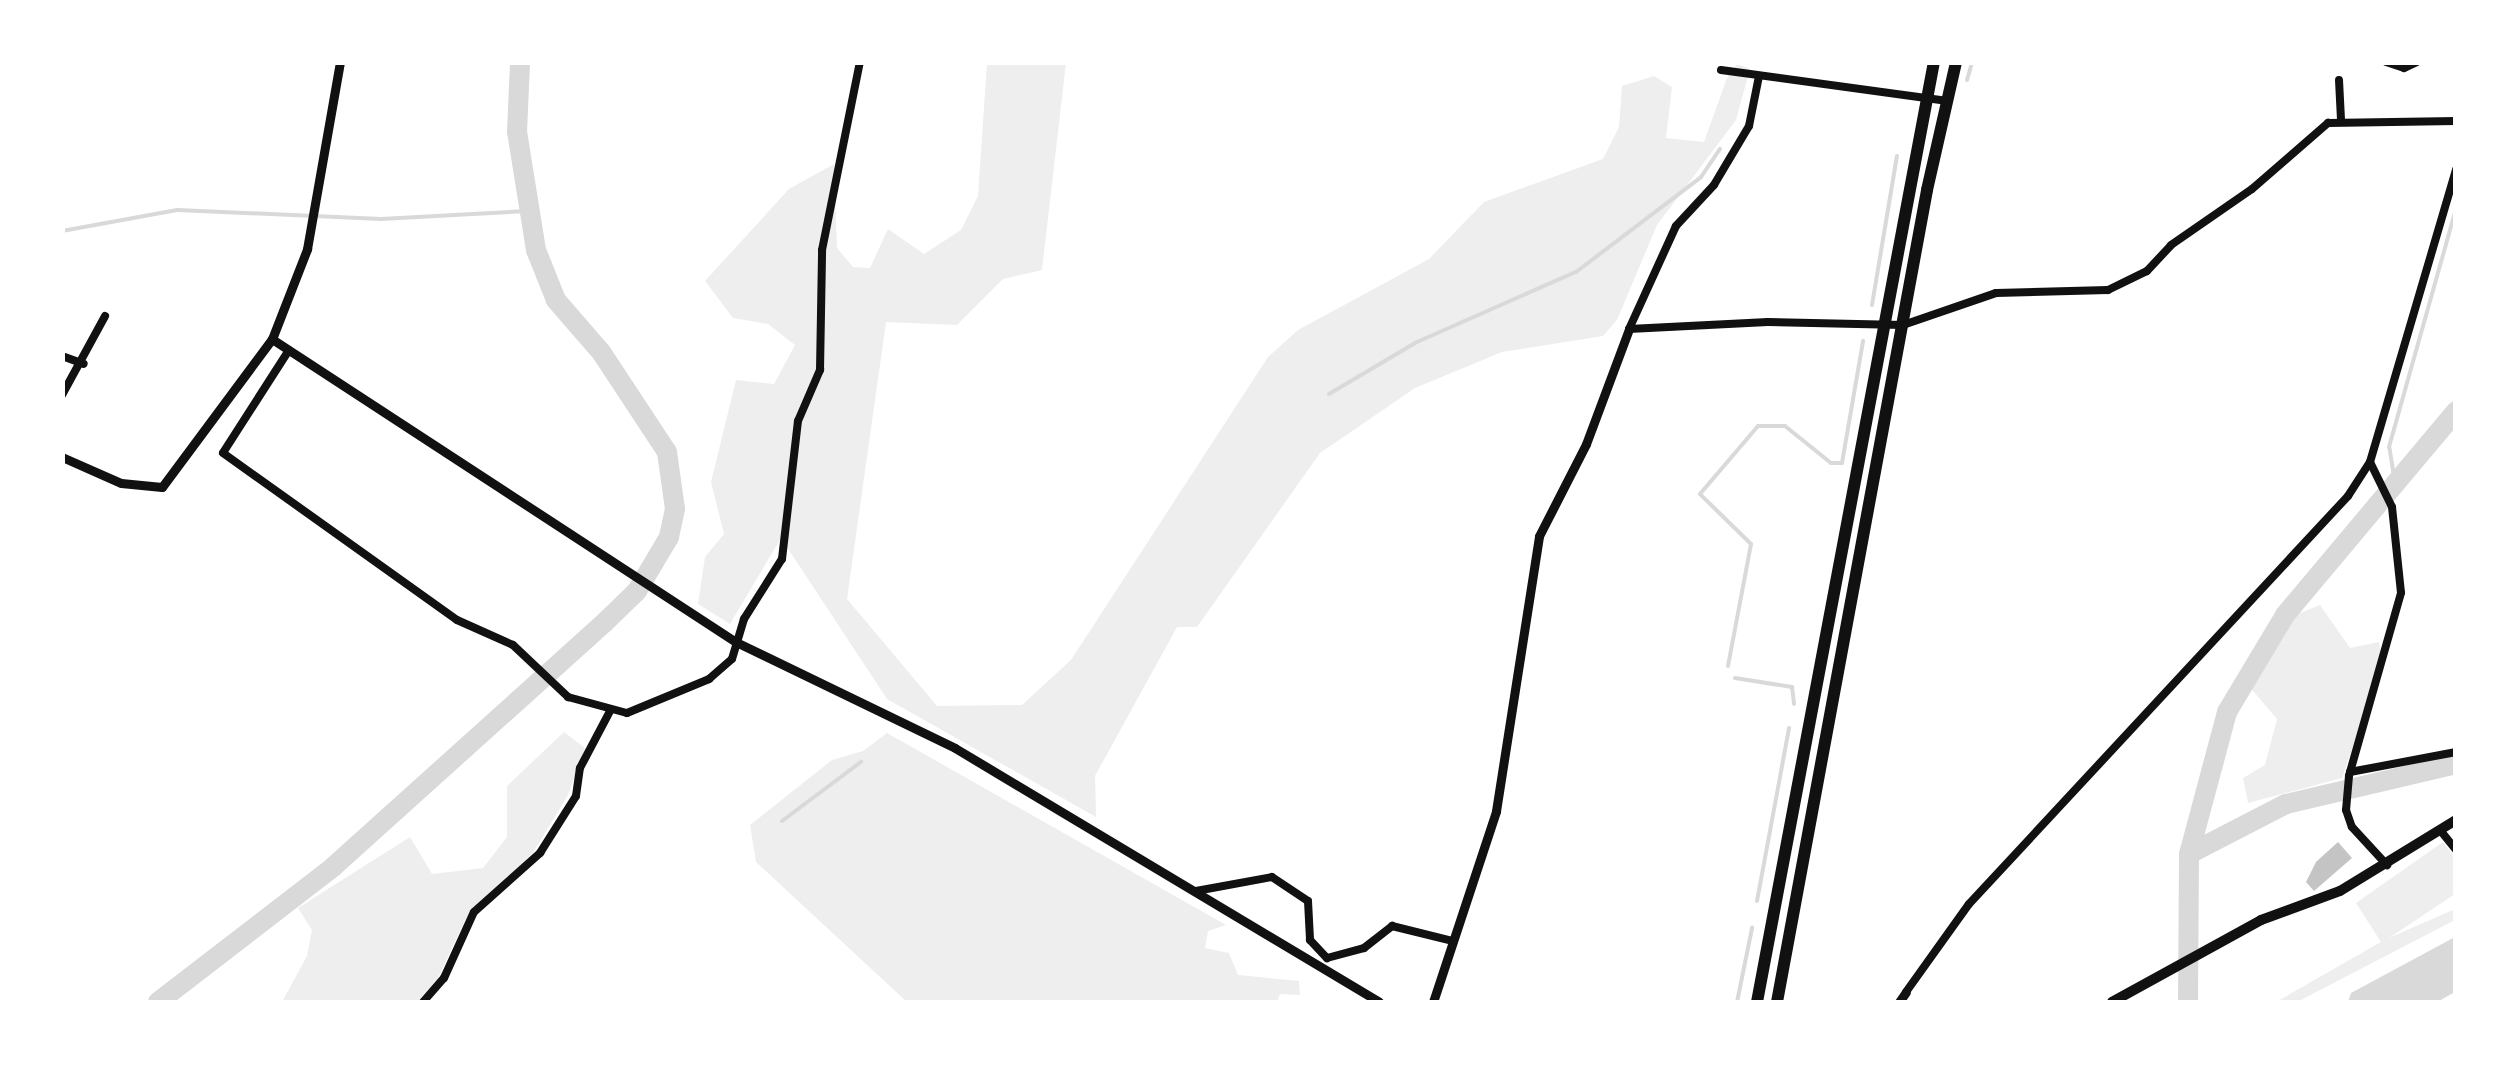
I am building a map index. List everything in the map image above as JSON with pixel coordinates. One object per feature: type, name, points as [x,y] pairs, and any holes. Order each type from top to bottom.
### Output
[{"type":"highway","points":[[1757,1002],[1934,62]]},
{"type":"highway","points":[[1777,1002],[1956,62]]},
{"type":"main road","points":[[2112,1002],[2206,950],[2386,865],[2456,820]]},
{"type":"street","points":[[62,456],[121,484],[162,488],[272,339],[307,249],[340,62]]},
{"type":"street","points":[[289,350],[223,453],[456,620],[529,658],[557,688],[610,711],[641,710],[709,679],[726,667],[782,558],[798,421],[820,370],[822,250],[860,62]]},
{"type":"street","points":[[2386,62],[2404,68],[2417,62]]},
{"type":"street","points":[[1721,70],[1946,101]]},
{"type":"street","points":[[1434,1002],[1496,811],[1539,536],[1586,444],[1629,329],[1676,226],[1714,185],[1749,126],[1759,76]]},
{"type":"street","points":[[2340,80],[2342,120]]},
{"type":"street","points":[[1629,329],[1903,325],[1996,292],[2122,286],[2252,189],[2308,134],[2342,120],[2456,121]]},
{"type":"street","points":[[1900,1002],[1969,904],[2316,535],[2370,462],[2456,169]]},
{"type":"street","points":[[62,395],[84,364],[105,316]]},
{"type":"street","points":[[272,339],[736,642],[956,748],[1379,1002]]},
{"type":"street","points":[[62,356],[84,364]]},
{"type":"street","points":[[2370,462],[2378,471],[2392,506],[2401,593],[2345,798],[2352,827],[2386,865]]},
{"type":"street","points":[[423,1002],[444,978],[474,912],[540,853],[576,796],[580,768],[610,711]]},
{"type":"street","points":[[2350,774],[2456,752]]},
{"type":"street","points":[[2440,830],[2456,850]]},
{"type":"street","points":[[1196,891],[1272,876],[1308,901],[1310,940],[1327,958]]},
{"type":"street","points":[[1321,969],[1327,958],[1364,948],[1392,926],[1453,941]]},
{"type":"shaded area","points":[[987,63],[1066,63],[1042,270],[1003,279],[957,325],[886,322],[847,599],[937,706],[1022,705],[1071,660],[1268,357],[1298,330],[1429,259],[1484,202],[1603,159],[1619,127],[1622,86],[1654,76],[1672,87],[1666,138],[1704,142],[1727,78],[1737,64],[1750,69],[1736,120],[1657,225],[1617,320],[1603,336],[1502,352],[1415,388],[1320,453],[1197,627],[1177,627],[1095,776],[1096,817],[887,699],[781,538],[730,624],[698,604],[705,557],[724,534],[711,482],[736,380],[774,384],[795,345],[768,324],[733,318],[705,281],[789,189],[834,164],[837,248],[853,267],[870,268],[888,229],[924,254],[961,230],[978,196]]},
{"type":"shaded area","points":[[2320,605],[2350,648],[2379,642],[2382,661],[2342,778],[2248,803],[2243,778],[2265,765],[2277,719],[2248,685],[2290,617]]},
{"type":"shaded area","points":[[564,732],[585,748],[568,795],[533,853],[465,920],[438,978],[417,1002],[282,1002],[307,956],[312,930],[298,908],[410,837],[432,874],[483,868],[507,837],[507,786]]},
{"type":"shaded area","points":[[887,733],[1226,925],[1208,931],[1205,948],[1229,953],[1238,975],[1299,981],[1300,995],[1280,994],[1277,1002],[907,1002],[756,862],[750,825],[832,760],[863,751]]},
{"type":"shaded area","points":[[2443,842],[2455,858],[2455,894],[2389,938],[2455,909],[2455,920],[2297,1002],[2276,1002],[2381,942],[2356,903]]},
{"type":"shaded area","points":[[2455,937],[2455,992],[2437,1002],[2348,1002],[2351,993]]},
{"type":"building","points":[[2338,842],[2352,858],[2314,891],[2306,882],[2316,862]]},
{"type":"waterway","points":[[158,1002],[333,867],[604,623],[637,591],[669,537],[675,509],[667,452],[601,352],[556,300],[536,250],[517,132],[520,62]]},
{"type":"waterway","points":[[1967,80],[1972,62]]},
{"type":"waterway","points":[[1329,394],[1417,342],[1576,272],[1701,177],[1720,149]]},
{"type":"waterway","points":[[1872,305],[1897,156]]},
{"type":"waterway","points":[[2395,483],[2389,447],[2456,208]]},
{"type":"waterway","points":[[62,231],[177,210],[381,219],[527,211]]},
{"type":"waterway","points":[[1728,666],[1751,544],[1700,494],[1758,426],[1785,426],[1831,463],[1842,463],[1863,341]]},
{"type":"waterway","points":[[2188,1002],[2189,854],[2227,712],[2285,615],[2456,411]]},
{"type":"waterway","points":[[1735,678],[1792,687],[1794,704]]},
{"type":"waterway","points":[[1757,901],[1789,728]]},
{"type":"waterway","points":[[782,821],[861,762]]},
{"type":"waterway","points":[[2189,854],[2286,804],[2456,764]]},
{"type":"waterway","points":[[1737,1002],[1752,928]]}]
